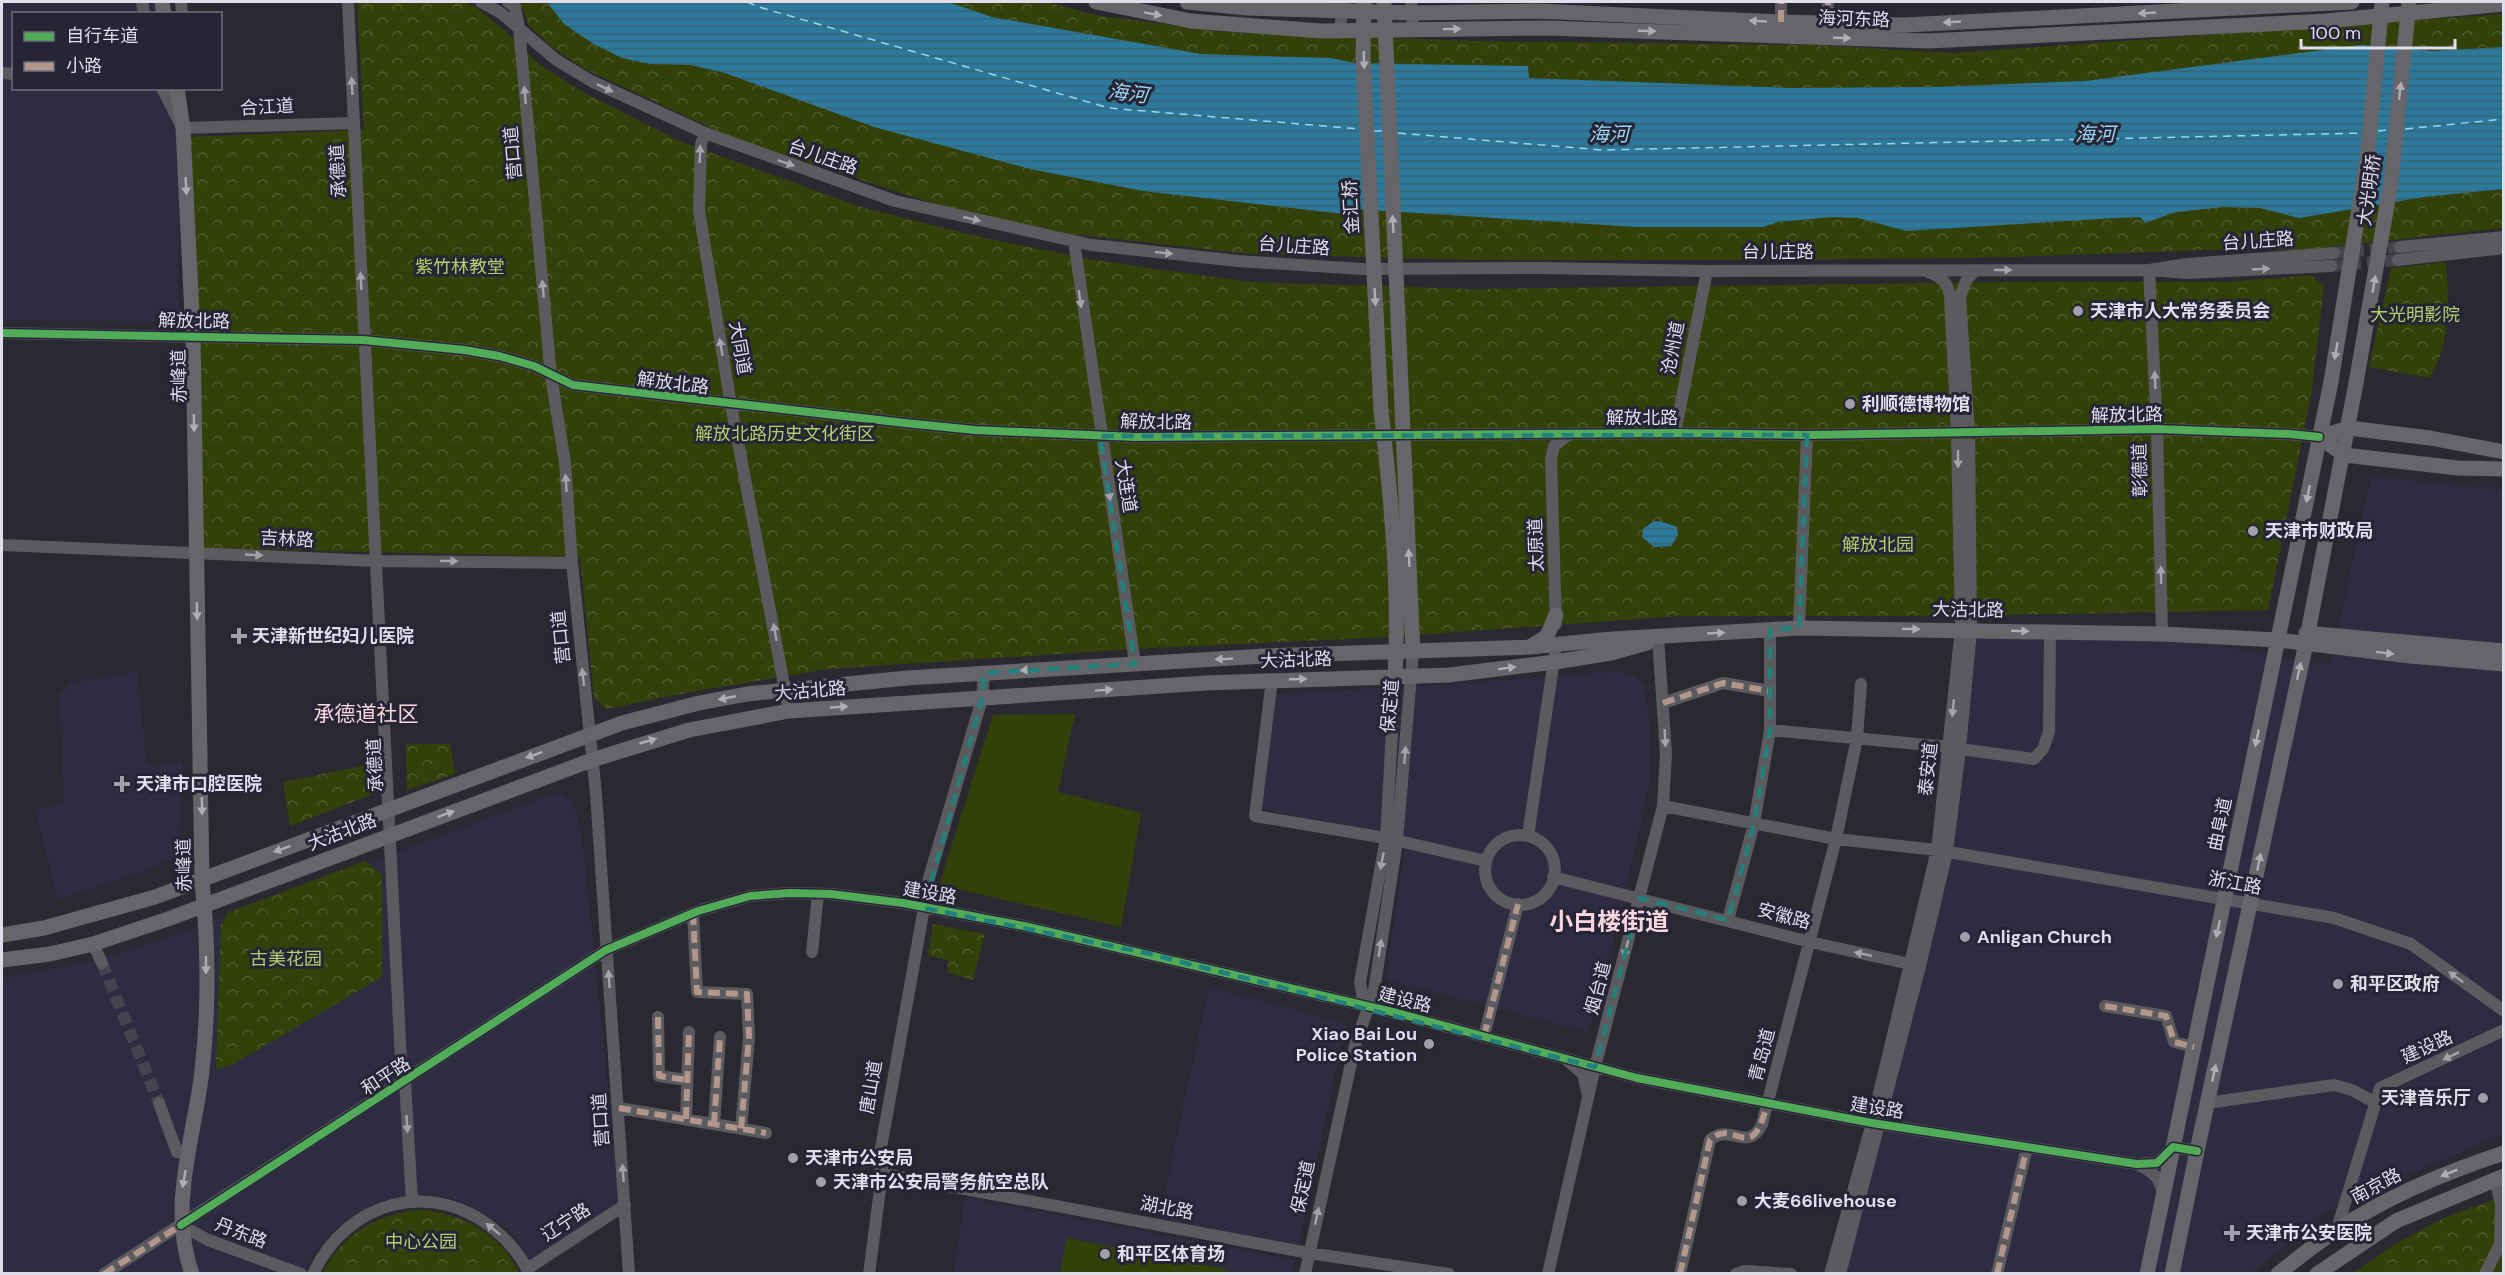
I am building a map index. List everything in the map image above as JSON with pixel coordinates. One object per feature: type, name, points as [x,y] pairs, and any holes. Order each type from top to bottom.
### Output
[{"type":"main road","name":"海河东路","points":[[1096,2],[1191,21],[1340,31],[1547,28],[1928,40],[2326,21],[2504,4]]},
{"type":"main road","name":"海河东路","points":[[1186,2],[1247,8],[1342,6],[1537,11],[1905,25],[2352,2]]},
{"type":"main road","name":"金汇桥","points":[[1364,2],[1363,57],[1384,436]]},
{"type":"main road","points":[[1359,677],[1406,657],[1404,436],[1384,2]]},
{"type":"main road","name":"大光明桥","points":[[2331,382],[2366,169],[2382,2]]},
{"type":"main road","name":"大光明桥","points":[[2349,428],[2391,182],[2409,2]]},
{"type":"main road","points":[[177,90],[183,128]]},
{"type":"main road","name":"赤峰道","points":[[183,128],[193,336],[202,880],[205,906],[205,1039],[198,1102],[182,1190],[181,1225],[192,1274]]},
{"type":"main road","name":"曲阜道","points":[[2147,1274],[2331,382]]},
{"type":"main road","points":[[2174,1270],[2207,1102],[2251,904],[2349,428]]},
{"type":"main road","name":"解放北路","points":[[2319,437],[2349,428],[2440,440],[2504,452]]},
{"type":"main road","points":[[1366,654],[1387,641],[1405,616],[1384,436]]},
{"type":"main road","name":"解放北路","points":[[2319,437],[2344,455],[2439,466],[2504,469]]},
{"type":"main road","points":[[1530,647],[1546,636],[1556,615]]},
{"type":"main road","name":"大沽北路","points":[[2,934],[44,928],[155,897],[622,723],[699,703],[747,694],[984,673],[1265,656],[1366,654],[1406,657],[1556,646],[1612,639],[1799,628],[1966,629],[2162,634],[2278,640],[2307,638],[2504,651]]},
{"type":"main road","name":"大沽北路","points":[[1406,657],[1449,675],[1611,653],[1636,647],[1658,638]]},
{"type":"main road","name":"大沽北路","points":[[2307,638],[2410,656],[2504,664]]},
{"type":"main road","name":"保定道","points":[[1395,677],[1406,657]]},
{"type":"main road","name":"大沽北路","points":[[2,960],[50,954],[93,944],[205,906],[592,760],[689,730],[789,711],[1272,680],[1395,677]]},
{"type":"main road","name":"南京路","points":[[2278,1274],[2337,1229],[2402,1193],[2504,1153]]},
{"type":"main road","points":[[2317,1274],[2396,1221],[2499,1178]]},
{"type":"street","name":"承德道","points":[[348,2],[363,340],[379,561],[393,808],[401,1061],[405,1082],[411,1202]]},
{"type":"street","name":"台儿庄路","points":[[481,2],[501,12],[555,59],[610,91],[705,133],[895,201],[1074,241],[1238,261],[1362,269],[2149,270],[2187,264],[2332,259]]},
{"type":"street","name":"营口道","points":[[508,2],[515,7],[519,28],[551,376],[565,463],[572,563],[592,760],[619,1108],[629,1274]]},
{"type":"street","points":[[1781,2],[1781,22]]},
{"type":"street","points":[[1827,23],[1828,2]]},
{"type":"street","points":[[1340,31],[1342,6]]},
{"type":"street","points":[[1412,8],[1413,30]]},
{"type":"street","points":[[523,69],[525,62],[534,54],[543,54],[555,59]]},
{"type":"street","name":"赤峰道","points":[[163,90],[169,106],[183,128]]},
{"type":"street","points":[[168,90],[183,128]]},
{"type":"street","name":"赤峰道","points":[[183,90],[183,128]]},
{"type":"street","name":"合江道","points":[[183,128],[354,123]]},
{"type":"street","name":"大同道","points":[[705,133],[700,144],[699,211],[731,405],[789,711]]},
{"type":"street","points":[[2504,237],[2399,253],[2504,248]]},
{"type":"street","name":"大连道","points":[[1074,241],[1100,436],[1135,664]]},
{"type":"street","name":"泰安道","points":[[1924,270],[1941,277],[1949,290],[1955,400],[1963,433]]},
{"type":"street","name":"泰安道","points":[[1840,1274],[1942,851],[1966,629],[1960,296],[1970,274],[1976,270]]},
{"type":"street","name":"彰德道","points":[[2149,270],[2157,429],[2162,634]]},
{"type":"street","name":"沧州道","points":[[1675,433],[1707,271]]},
{"type":"street","name":"解放北路","points":[[2,333],[363,340],[464,350],[499,356],[534,366],[573,386],[964,429],[1100,436],[1174,438],[1675,433],[1807,435],[2157,429],[2319,437]]},
{"type":"street","points":[[1923,434],[1938,430],[1947,423],[1953,414],[1955,400]]},
{"type":"street","points":[[1402,408],[1407,420],[1414,428],[1432,436]]},
{"type":"street","name":"太原道","points":[[1528,836],[1556,646],[1551,459],[1554,446],[1569,434]]},
{"type":"street","points":[[1799,628],[1807,435]]},
{"type":"street","name":"吉林路","points":[[2,545],[379,561],[572,563]]},
{"type":"street","points":[[1728,920],[1754,824],[1770,730],[1770,629]]},
{"type":"street","points":[[1770,730],[1954,748],[2034,759],[2043,750],[2049,732],[2050,632]]},
{"type":"street","name":"烟台道","points":[[1548,1274],[1595,1067],[1663,806],[1666,754],[1658,638]]},
{"type":"street","name":"保定道","points":[[1305,1274],[1355,1045],[1368,1006],[1361,990],[1360,974],[1391,840],[1406,657]]},
{"type":"street","name":"唐山道","points":[[867,1274],[880,1173],[880,1163],[877,1159],[918,929],[929,878],[982,699],[984,673]]},
{"type":"street","name":"保定道","points":[[1391,840],[1395,677]]},
{"type":"street","points":[[1272,680],[1255,816],[1391,840],[1486,861]]},
{"type":"street","points":[[1664,703],[1723,683],[1770,691]]},
{"type":"street","name":"青岛道","points":[[1680,1274],[1710,1140],[1721,1133],[1750,1138],[1755,1135],[1762,1124],[1836,839],[1857,738],[1861,684]]},
{"type":"street","name":"浙江路","points":[[1663,806],[1836,839],[1942,851],[2334,918],[2410,944],[2504,1011]]},
{"type":"street","points":[[1528,836],[1548,849],[1553,860],[1553,877],[1546,892],[1537,900],[1518,904],[1494,894],[1485,873],[1486,861],[1490,850],[1498,842],[1508,837],[1528,836]]},
{"type":"street","name":"安徽路","points":[[1553,877],[1810,942],[1916,965]]},
{"type":"street","name":"建设路","points":[[606,950],[693,913],[750,896],[790,893],[818,894],[924,908],[1024,926],[1368,1006],[1558,1055],[1636,1078],[1767,1104],[1876,1124],[2137,1164],[2157,1163],[2173,1147]]},
{"type":"street","points":[[812,952],[818,894]]},
{"type":"street","points":[[1484,1036],[1518,904]]},
{"type":"street","points":[[693,913],[697,992],[747,994],[749,1037],[741,1129]]},
{"type":"street","points":[[93,944],[102,963]]},
{"type":"street","name":"和平路","points":[[104,1274],[405,1082],[606,950]]},
{"type":"street","points":[[2105,1006],[2166,1016],[2174,1042],[2194,1047]]},
{"type":"street","points":[[658,1017],[659,1076],[687,1080]]},
{"type":"street","name":"建设路","points":[[2337,1229],[2380,1088],[2504,1030]]},
{"type":"street","points":[[686,1119],[689,1032]]},
{"type":"street","points":[[714,1124],[720,1037]]},
{"type":"street","points":[[1558,1055],[1572,1063],[1582,1074],[1587,1084],[1587,1102]]},
{"type":"street","points":[[2207,1102],[2334,1085],[2352,1090],[2376,1103]]},
{"type":"street","points":[[159,1103],[177,1152]]},
{"type":"street","points":[[619,1108],[766,1133]]},
{"type":"street","name":"泰安道","points":[[1830,1274],[1876,1124]]},
{"type":"street","points":[[1997,1274],[2027,1147]]},
{"type":"street","points":[[2173,1147],[2197,1151]]},
{"type":"street","points":[[2137,1164],[2155,1174],[2162,1186],[2163,1195]]},
{"type":"street","name":"湖北路","points":[[880,1173],[1309,1253],[1449,1274]]},
{"type":"street","points":[[2485,1274],[2500,1244],[2499,1178]]},
{"type":"street","points":[[311,1272],[336,1238],[353,1223],[374,1211],[398,1203],[411,1202],[449,1205],[479,1218],[512,1246],[528,1271]]},
{"type":"street","name":"辽宁路","points":[[528,1271],[625,1205]]},
{"type":"street","name":"丹东路","points":[[181,1225],[195,1238],[212,1248],[286,1274]]},
{"type":"street","name":"丹东路","points":[[181,1225],[208,1240],[300,1274]]},
{"type":"street","points":[[1736,1274],[1745,1271],[1791,1274]]},
{"type":"highlighted area","points":[[1807,435],[1799,628],[1770,629],[1770,730],[1754,824],[1728,920],[1640,898],[1595,1067],[1146,953],[924,908],[982,699],[984,673],[1135,664],[1100,436]]},
{"type":"shaded area","points":[[2,2],[160,2],[162,12],[12,12],[12,90],[173,90],[180,137],[178,322],[2,320]]},
{"type":"shaded area","points":[[2371,476],[2503,490],[2503,1135],[2332,1207],[2251,1273],[1836,1274],[1942,846],[1965,633],[2179,642],[2220,646],[2330,665]]},
{"type":"shaded area","points":[[1621,671],[1634,676],[1644,685],[1650,729],[1650,780],[1621,914],[1588,1032],[1386,980],[1406,835],[1258,809],[1274,694]]},
{"type":"shaded area","name":"天津市口腔医院","points":[[137,672],[147,766],[182,762],[179,849],[172,858],[147,871],[58,900],[35,809],[64,802],[59,696],[72,682]]},
{"type":"shaded area","points":[[554,793],[563,795],[573,803],[582,836],[620,1202],[530,1261],[523,1247],[504,1226],[468,1205],[451,1198],[436,1196],[379,1202],[348,1218],[325,1239],[304,1273],[2,1273],[2,978],[90,961],[163,939]]},
{"type":"shaded area","points":[[1209,987],[1346,1023],[1299,1245],[1159,1218]]},
{"type":"shaded area","points":[[965,1197],[1295,1260],[1292,1274],[953,1274]]},
{"type":"green space","name":"解放北路历史文化街区","points":[[357,2],[464,2],[477,8],[504,30],[539,64],[579,90],[679,141],[864,208],[980,237],[1094,260],[1249,282],[1474,289],[2011,282],[2228,282],[2311,275],[2324,286],[2311,395],[2268,610],[1947,616],[1679,616],[1389,637],[1150,648],[828,669],[690,692],[607,709],[594,698],[580,557],[200,548],[187,137],[364,130]]},
{"type":"green space","points":[[517,2],[1046,2],[1101,16],[1225,32],[1471,41],[1811,45],[1954,53],[2503,14],[2503,228],[2301,250],[2237,249],[2014,257],[1791,260],[1474,260],[1250,254],[1072,234],[955,210],[739,141],[583,68],[552,47],[529,26],[523,8]]},
{"type":"green space","name":"大光明影院","points":[[2446,262],[2447,322],[2442,350],[2430,378],[2369,367],[2391,268]]},
{"type":"green space","points":[[1075,714],[1058,792],[1141,813],[1121,927],[939,885],[993,715]]},
{"type":"green space","points":[[406,744],[450,744],[455,774],[407,790]]},
{"type":"green space","points":[[376,763],[377,787],[373,794],[290,826],[283,782]]},
{"type":"green space","name":"古美花园","points":[[365,861],[382,875],[382,977],[230,1066],[216,1069],[221,925],[229,912]]},
{"type":"green space","points":[[933,924],[985,934],[973,980],[948,973],[948,960],[928,955]]},
{"type":"green space","points":[[2503,1196],[2503,1273],[2352,1274],[2395,1244],[2448,1216]]},
{"type":"green space","name":"中心公园","points":[[416,1210],[448,1215],[477,1227],[501,1246],[519,1273],[323,1273],[339,1248],[360,1230],[386,1217]]},
{"type":"green space","name":"和平区体育场","points":[[1067,1238],[1226,1269],[1226,1273],[1060,1273]]},
{"type":"water","name":"海河","points":[[547,2],[948,2],[992,17],[1201,54],[1330,58],[1355,63],[1528,66],[1529,78],[1791,88],[1933,87],[2085,81],[2361,45],[2432,51],[2503,47],[2503,189],[2424,197],[2299,218],[2260,208],[2224,207],[2176,212],[2145,223],[2140,217],[1906,231],[1858,218],[1832,217],[1778,222],[1763,227],[1637,227],[1354,209],[1344,214],[1143,191],[1030,169],[874,127],[725,73],[691,65],[650,64],[622,58],[592,43],[564,24]]},
{"type":"water","points":[[1654,521],[1677,527],[1678,535],[1671,546],[1654,547],[1642,537],[1643,529]]},
{"type":"ferry route","points":[[747,2],[1109,108],[1360,129]]},
{"type":"ferry route","points":[[2405,129],[2504,119]]},
{"type":"ferry route","points":[[2378,131],[2388,130]]},
{"type":"ferry route","points":[[1374,131],[1384,131]]},
{"type":"ferry route","points":[[1398,133],[1602,150],[2364,133]]},
{"type":"tunnel","points":[[2334,253],[2400,247]]},
{"type":"tunnel","points":[[2331,266],[2398,260]]},
{"type":"tunnel","points":[[102,963],[159,1103]]},
{"type":"marked path","points":[[1781,2],[1781,22]]},
{"type":"marked path","points":[[1827,23],[1828,2]]},
{"type":"marked path","points":[[1663,703],[1723,683],[1770,691]]},
{"type":"marked path","points":[[1484,1036],[1518,904]]},
{"type":"marked path","points":[[693,913],[697,992],[747,994],[749,1037],[741,1129]]},
{"type":"marked path","points":[[2105,1006],[2166,1016],[2174,1042],[2194,1047]]},
{"type":"marked path","points":[[658,1017],[659,1076],[687,1080]]},
{"type":"marked path","points":[[686,1119],[689,1032]]},
{"type":"marked path","points":[[714,1124],[720,1037]]},
{"type":"marked path","points":[[1680,1274],[1710,1140],[1719,1134],[1727,1133],[1749,1138],[1755,1134],[1761,1123],[1767,1104]]},
{"type":"marked path","points":[[619,1108],[766,1133]]},
{"type":"marked path","points":[[1997,1274],[2027,1147]]},
{"type":"marked path","points":[[104,1274],[181,1225]]},
{"type":"cycle path","points":[[2,333],[363,340],[464,350],[499,356],[534,366],[573,385],[975,430],[1135,437],[1675,433],[1807,435],[2157,429],[2319,437]]},
{"type":"cycle path","points":[[181,1225],[606,950],[698,911],[750,896],[790,893],[831,894],[903,903],[1024,926],[1397,1013],[1637,1078],[1872,1123],[2137,1164],[2157,1163],[2173,1147],[2197,1151]]},
{"type":"place","name":"天津市人大常务委员会","points":[[2078,311]]},
{"type":"place","name":"利顺德博物馆","points":[[1850,404]]},
{"type":"place","name":"天津市财政局","points":[[2253,531]]},
{"type":"place","name":"天津新世纪妇儿医院","points":[[239,636]]},
{"type":"place","name":"天津市口腔医院","points":[[122,784]]},
{"type":"place","name":"Anligan Church","points":[[1965,937]]},
{"type":"place","name":"和平区政府","points":[[2338,984]]},
{"type":"place","name":"Xiao Bai Lou Police Station","points":[[1429,1044]]},
{"type":"place","name":"天津音乐厅","points":[[2483,1098]]},
{"type":"place","name":"天津市公安局","points":[[793,1158]]},
{"type":"place","name":"天津市公安局警务航空总队","points":[[821,1182]]},
{"type":"place","name":"大麦66livehouse","points":[[1742,1201]]},
{"type":"place","name":"天津市公安医院","points":[[2232,1233]]},
{"type":"place","name":"和平区体育场","points":[[1105,1254]]},
{"type":"district","name":"承德道社区","points":[[366,714]]},
{"type":"district","name":"小白楼街道","points":[[1609,922]]},
{"type":"park label","name":"紫竹林教堂","points":[[460,267]]},
{"type":"park label","name":"解放北园","points":[[1878,545]]}]
